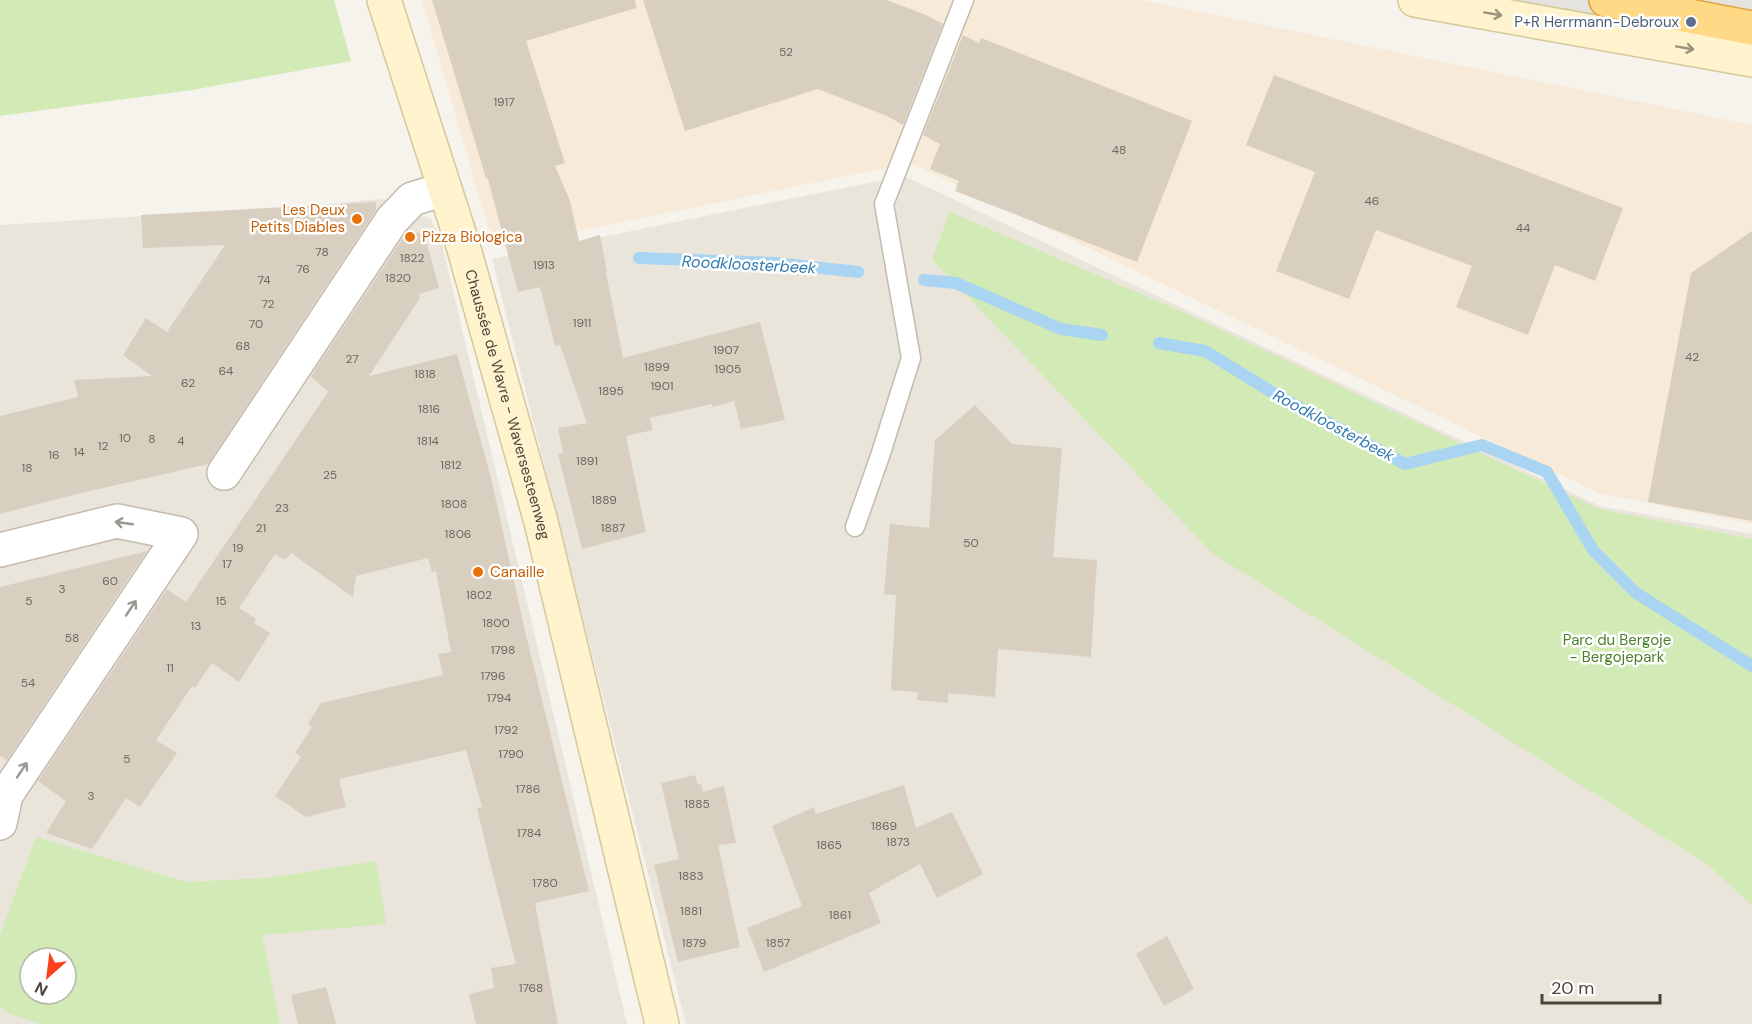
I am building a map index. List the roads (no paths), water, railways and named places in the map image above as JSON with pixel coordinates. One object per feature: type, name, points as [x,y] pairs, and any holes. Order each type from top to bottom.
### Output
[{"type":"highway","points":[[1606,0],[1752,28]]},
{"type":"main road","name":"Chaussée de Wavre - Waversesteenweg","points":[[384,0],[462,242],[541,522],[662,1024]]},
{"type":"main road","points":[[1415,0],[1752,60]]},
{"type":"street","points":[[224,473],[392,220],[412,199],[445,189]]},
{"type":"street","points":[[0,550],[117,521],[181,534],[6,795],[0,823]]},
{"type":"lane","points":[[855,527],[911,358],[884,204],[964,0]]},
{"type":"waterway","name":"Roodkloosterbeek","points":[[639,258],[776,263],[858,272]]},
{"type":"waterway","name":"Roodkloosterbeek","points":[[924,280],[956,283],[1061,329],[1102,335]]},
{"type":"waterway","name":"Roodkloosterbeek","points":[[1159,343],[1205,351],[1280,397],[1405,464],[1482,445],[1547,472],[1593,550],[1636,593],[1752,666]]},
{"type":"place","name":"P+R Herrmann-Debroux","points":[[1691,22]]},
{"type":"place","name":"Les Deux Petits Diables","points":[[357,219]]},
{"type":"place","name":"Pizza Biologica","points":[[410,237]]},
{"type":"place","name":"Canaille","points":[[478,572]]},
{"type":"park label","name":"Parc du Bergoje - Bergojepark","points":[[1617,648]]}]
